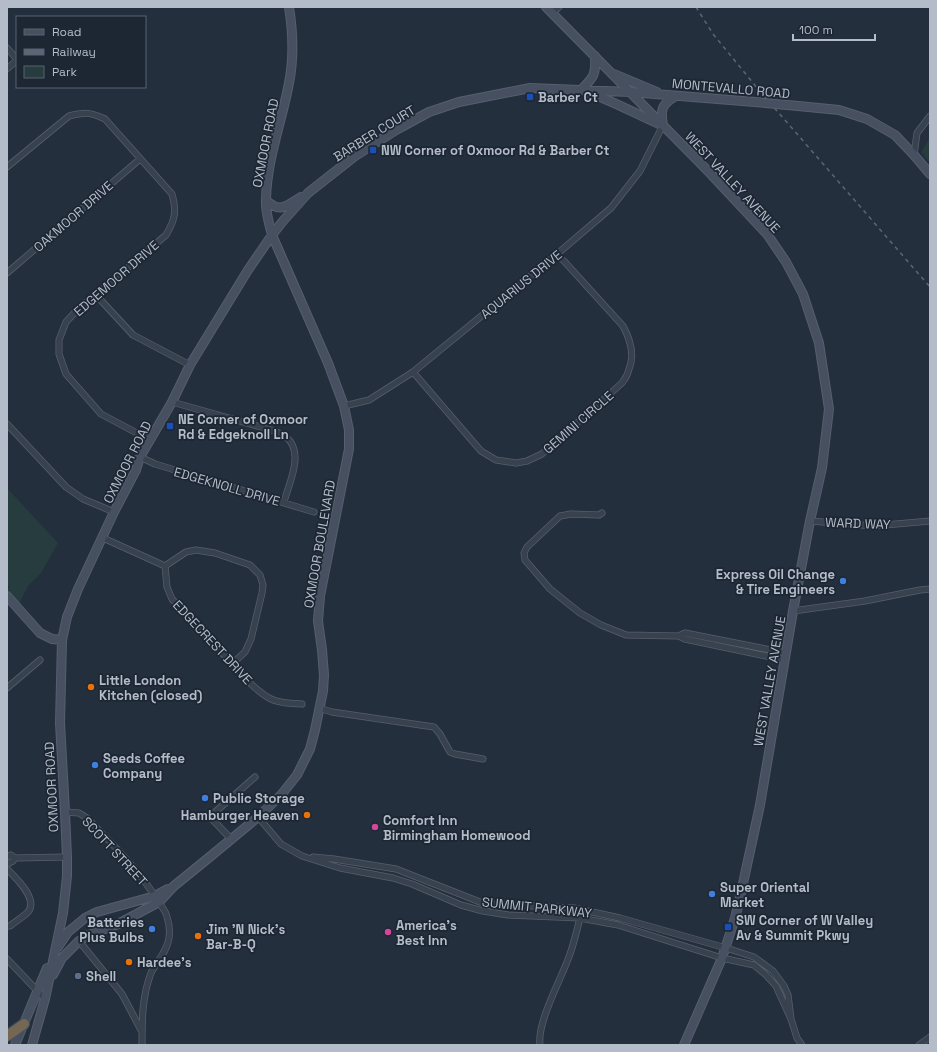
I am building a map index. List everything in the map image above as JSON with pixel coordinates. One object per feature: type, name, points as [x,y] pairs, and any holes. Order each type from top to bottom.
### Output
[{"type":"highway","points":[[7,1036],[24,1024]]},
{"type":"main road","name":"OXMOOR ROAD","points":[[32,1045],[45,999],[64,913],[65,902],[67,857],[60,726],[62,640],[67,617],[114,512],[136,470],[140,457],[172,402],[190,365],[248,270],[272,234],[268,220],[266,200],[269,172],[290,81],[293,49],[289,7]]},
{"type":"main road","name":"WEST VALLEY AVENUE","points":[[549,10],[708,170],[767,234],[786,262],[803,294],[819,343],[828,410],[822,468],[810,521],[793,611],[760,804],[736,913],[726,948],[684,1045]]},
{"type":"main road","points":[[595,56],[595,74],[581,90],[600,97],[663,126]]},
{"type":"main road","points":[[611,73],[665,95]]},
{"type":"main road","name":"BARBER COURT","points":[[272,234],[308,193],[355,156],[396,130],[429,112],[459,102],[530,88],[630,92]]},
{"type":"main road","name":"MONTEVALLO ROAD","points":[[630,92],[839,110],[867,119],[895,135],[914,154],[930,174]]},
{"type":"main road","points":[[663,126],[662,119],[665,104],[676,96]]},
{"type":"main road","points":[[266,200],[272,206],[278,208],[285,207],[308,193]]},
{"type":"main road","name":"OXMOOR BOULEVARD","points":[[45,999],[54,972],[62,958],[79,941],[89,935],[118,924],[157,899],[231,840],[281,795],[297,775],[310,749],[323,691],[324,675],[318,621],[320,596],[349,449],[349,430],[344,406],[328,363],[272,234]]},
{"type":"main road","points":[[7,596],[40,633],[52,639],[62,640]]},
{"type":"main road","name":"OXMOOR BOULEVARD","points":[[55,950],[68,932],[85,918],[97,912],[157,899]]},
{"type":"main road","name":"OXMOOR ROAD","points":[[15,1045],[55,950]]},
{"type":"street","points":[[549,10],[558,7]]},
{"type":"street","points":[[7,48],[16,59]]},
{"type":"street","points":[[7,69],[16,61]]},
{"type":"street","name":"EDGEMOOR DRIVE","points":[[7,167],[69,116],[82,113],[93,114],[105,119],[172,194],[175,203],[175,216],[166,235],[81,306],[66,322],[59,340],[59,354],[66,374],[102,414],[150,440]]},
{"type":"street","points":[[914,154],[917,133],[930,116]]},
{"type":"street","name":"AQUARIUS DRIVE","points":[[344,406],[369,400],[413,372],[611,208],[640,171],[663,126]]},
{"type":"street","name":"OAKMOOR DRIVE","points":[[7,273],[140,159]]},
{"type":"street","name":"GEMINI CIRCLE","points":[[413,372],[481,451],[496,460],[516,463],[527,461],[542,454],[622,384],[630,368],[632,354],[629,337],[623,326],[564,261],[556,255]]},
{"type":"street","points":[[96,295],[133,335],[190,365]]},
{"type":"street","points":[[172,402],[275,431],[286,438],[292,445],[296,455],[295,465],[284,502]]},
{"type":"street","points":[[7,424],[66,488],[83,499],[114,512]]},
{"type":"street","name":"EDGEKNOLL DRIVE","points":[[140,457],[155,464],[314,512]]},
{"type":"street","points":[[602,513],[599,515],[571,514],[560,516],[527,547],[524,553],[525,560],[550,589],[580,612],[601,625],[626,635],[679,636],[685,633],[697,639],[785,657]]},
{"type":"street","name":"WARD WAY","points":[[810,521],[874,526],[930,521]]},
{"type":"street","points":[[103,538],[166,566],[186,552],[196,550],[215,554],[250,565],[260,575],[262,593],[251,639],[245,652],[232,664]]},
{"type":"street","name":"EDGECREST DRIVE","points":[[166,566],[167,587],[172,599],[251,684],[264,696],[273,701],[302,704]]},
{"type":"street","points":[[793,611],[865,601],[920,590],[930,590]]},
{"type":"street","points":[[7,688],[40,660]]},
{"type":"street","points":[[319,708],[332,712],[434,728],[440,734],[450,752],[483,759]]},
{"type":"street","points":[[231,840],[212,819],[214,814],[256,776]]},
{"type":"street","name":"SCOTT STREET","points":[[65,812],[79,813],[87,818],[142,877],[167,916],[170,929],[167,946],[152,971],[148,981],[144,1002],[142,1045]]},
{"type":"street","name":"SUMMIT PARKWAY","points":[[258,817],[281,844],[302,856],[340,868],[393,878],[412,884],[461,905],[483,911],[508,915],[580,918],[618,925],[722,958],[754,965],[776,986],[791,1019]]},
{"type":"street","points":[[7,857],[11,855],[15,858],[67,857]]},
{"type":"street","name":"SUMMIT PARKWAY","points":[[302,856],[334,859],[396,869],[480,902],[492,904],[574,908],[620,918],[726,948],[754,958],[773,971],[784,986],[788,995],[791,1019]]},
{"type":"street","points":[[7,864],[15,858]]},
{"type":"street","points":[[7,868],[30,897],[31,905],[29,911],[10,926],[7,926]]},
{"type":"street","points":[[540,1045],[545,1016],[570,954],[580,918],[579,910]]},
{"type":"street","points":[[79,941],[122,994],[142,1032]]},
{"type":"street","points":[[7,959],[45,999]]},
{"type":"street","points":[[791,1019],[797,1038],[802,1045]]},
{"type":"street","points":[[919,1045],[930,1037]]},
{"type":"green space","points":[[930,138],[930,163],[921,152]]},
{"type":"green space","points":[[7,488],[58,543],[41,573],[28,586],[19,604],[7,590],[10,587],[7,585]]},
{"type":"railway","points":[[696,7],[713,34],[758,89],[930,287]]},
{"type":"place","name":"Barber Ct","points":[[530,97]]},
{"type":"place","name":"NW Corner of Oxmoor Rd & Barber Ct","points":[[373,150]]},
{"type":"place","name":"NE Corner of Oxmoor Rd & Edgeknoll Ln","points":[[170,426]]},
{"type":"place","name":"Express Oil Change & Tire Engineers","points":[[843,581]]},
{"type":"place","name":"Little London Kitchen (closed)","points":[[91,687]]},
{"type":"place","name":"Seeds Coffee Company","points":[[95,765]]},
{"type":"place","name":"Public Storage","points":[[205,798]]},
{"type":"place","name":"Hamburger Heaven","points":[[307,815]]},
{"type":"place","name":"Comfort Inn Birmingham Homewood","points":[[375,827]]},
{"type":"place","name":"Super Oriental Market","points":[[712,894]]},
{"type":"place","name":"SW Corner of W Valley Av & Summit Pkwy","points":[[728,927]]},
{"type":"place","name":"Batteries Plus Bulbs","points":[[152,929]]},
{"type":"place","name":"America's Best Inn","points":[[388,932]]},
{"type":"place","name":"Jim 'N Nick's Bar-B-Q","points":[[198,936]]},
{"type":"place","name":"Hardee's","points":[[129,962]]},
{"type":"place","name":"Shell","points":[[78,976]]}]
